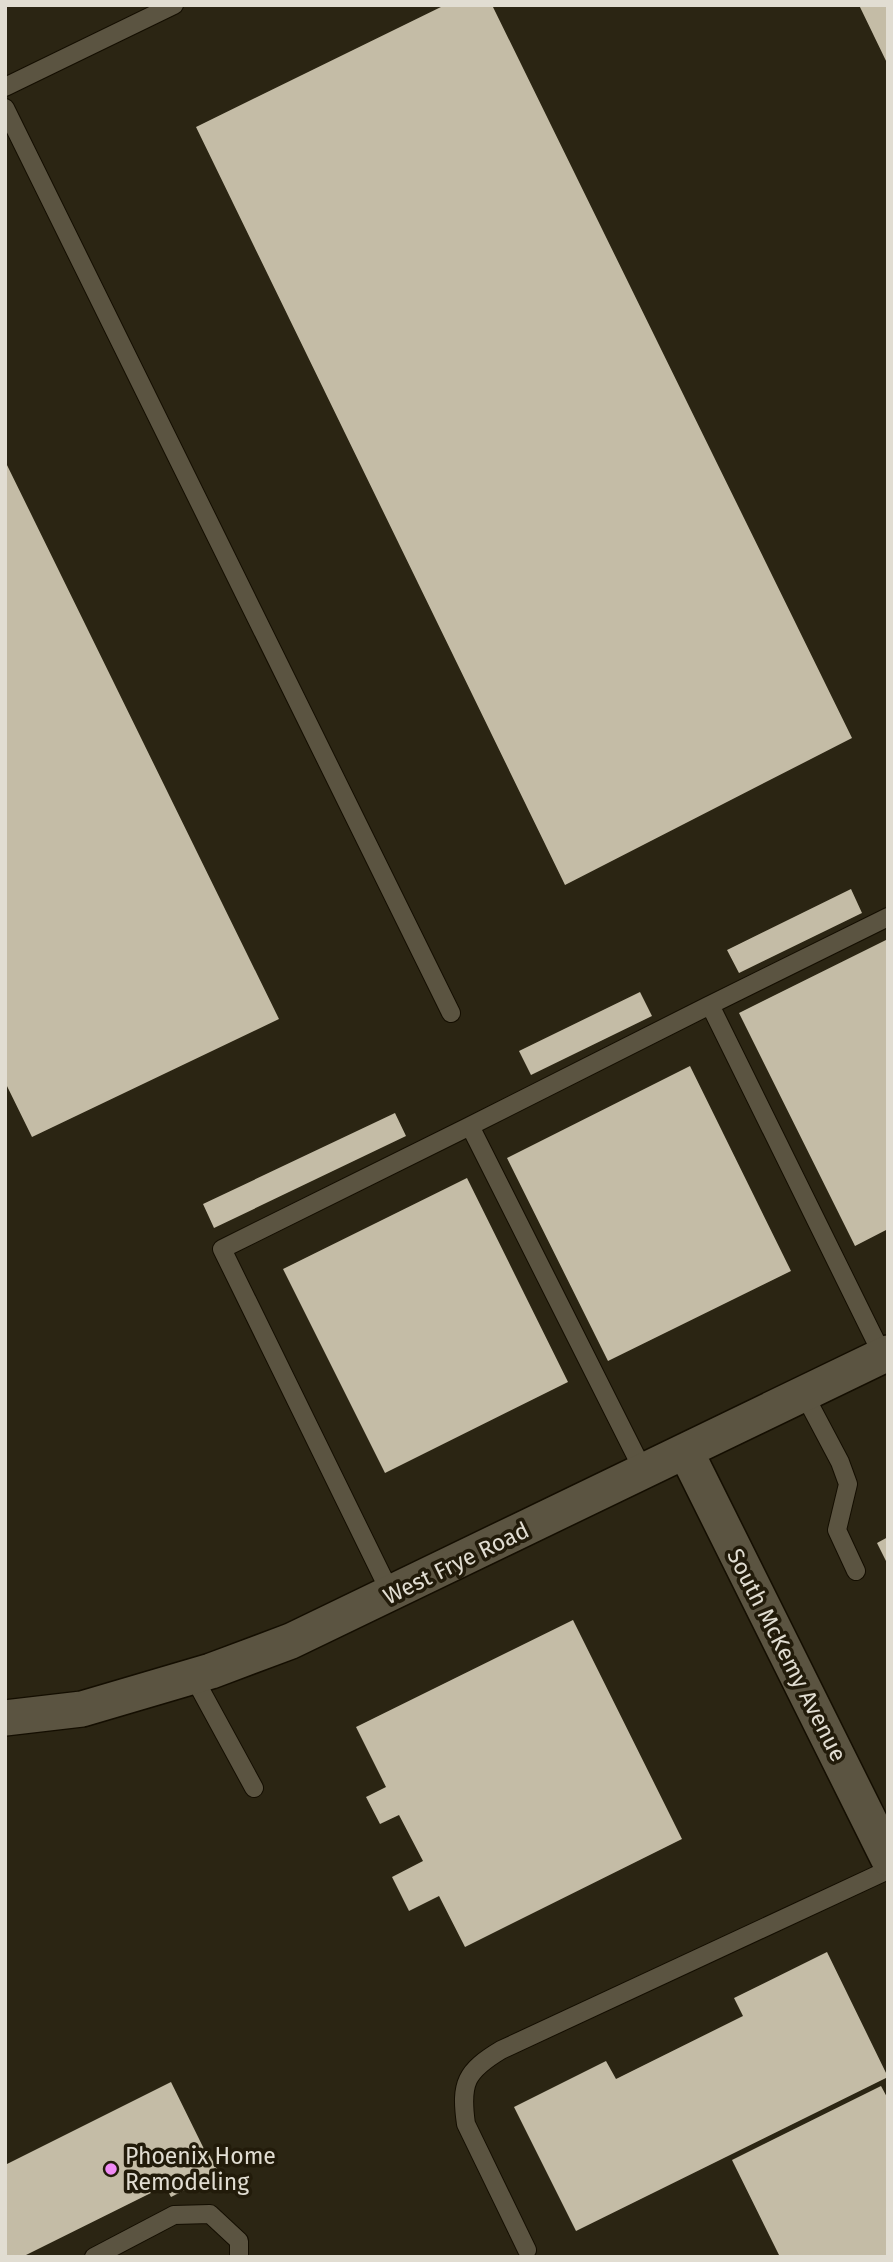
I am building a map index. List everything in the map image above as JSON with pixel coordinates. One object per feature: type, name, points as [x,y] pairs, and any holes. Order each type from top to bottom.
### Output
[{"type":"street","name":"West Frye Road","points":[[5,1718],[82,1709],[193,1676],[292,1641],[885,1355]]},
{"type":"street","name":"South McKemy Avenue","points":[[686,1452],[883,1836]]},
{"type":"lane","points":[[5,88],[174,5]]},
{"type":"lane","points":[[5,108],[451,1013]]},
{"type":"lane","points":[[391,1594],[222,1249],[888,917]]},
{"type":"lane","points":[[710,1005],[885,1355]]},
{"type":"lane","points":[[470,1126],[644,1472]]},
{"type":"lane","points":[[804,1394],[840,1462],[848,1484],[837,1530],[856,1570]]},
{"type":"lane","points":[[193,1676],[254,1788]]},
{"type":"lane","points":[[527,2250],[466,2124],[463,2101],[465,2083],[479,2064],[501,2050],[888,1870]]},
{"type":"lane","points":[[94,2257],[174,2215],[210,2214],[239,2241],[240,2257]]},
{"type":"building","points":[[445,5],[492,5],[852,738],[565,885],[196,127]]},
{"type":"building","points":[[859,5],[888,5],[888,65]]},
{"type":"building","points":[[5,461],[279,1019],[32,1137],[5,1082]]},
{"type":"building","points":[[851,889],[862,913],[739,973],[727,950]]},
{"type":"building","points":[[888,939],[888,1229],[855,1246],[739,1013]]},
{"type":"building","points":[[640,992],[652,1016],[531,1075],[519,1051]]},
{"type":"building","points":[[690,1066],[791,1271],[608,1361],[507,1158]]},
{"type":"building","points":[[395,1113],[406,1136],[214,1228],[203,1204]]},
{"type":"building","points":[[467,1178],[568,1382],[385,1473],[283,1269]]},
{"type":"building","points":[[888,1537],[888,1565],[877,1543]]},
{"type":"building","points":[[573,1620],[682,1839],[465,1947],[439,1896],[409,1911],[392,1877],[423,1861],[399,1815],[380,1824],[366,1797],[386,1787],[356,1727]]},
{"type":"building","points":[[827,1952],[888,2077],[576,2231],[514,2107],[606,2061],[616,2079],[743,2016],[734,1998]]},
{"type":"building","name":"Phoenix Home Remodeling","points":[[171,2082],[205,2151],[207,2150],[219,2173],[171,2197],[165,2186],[22,2257],[5,2257],[5,2165]]},
{"type":"building","points":[[881,2086],[888,2099],[888,2257],[780,2257],[732,2160]]},
{"type":"place","name":"Phoenix Home Remodeling","points":[[111,2169]]}]
